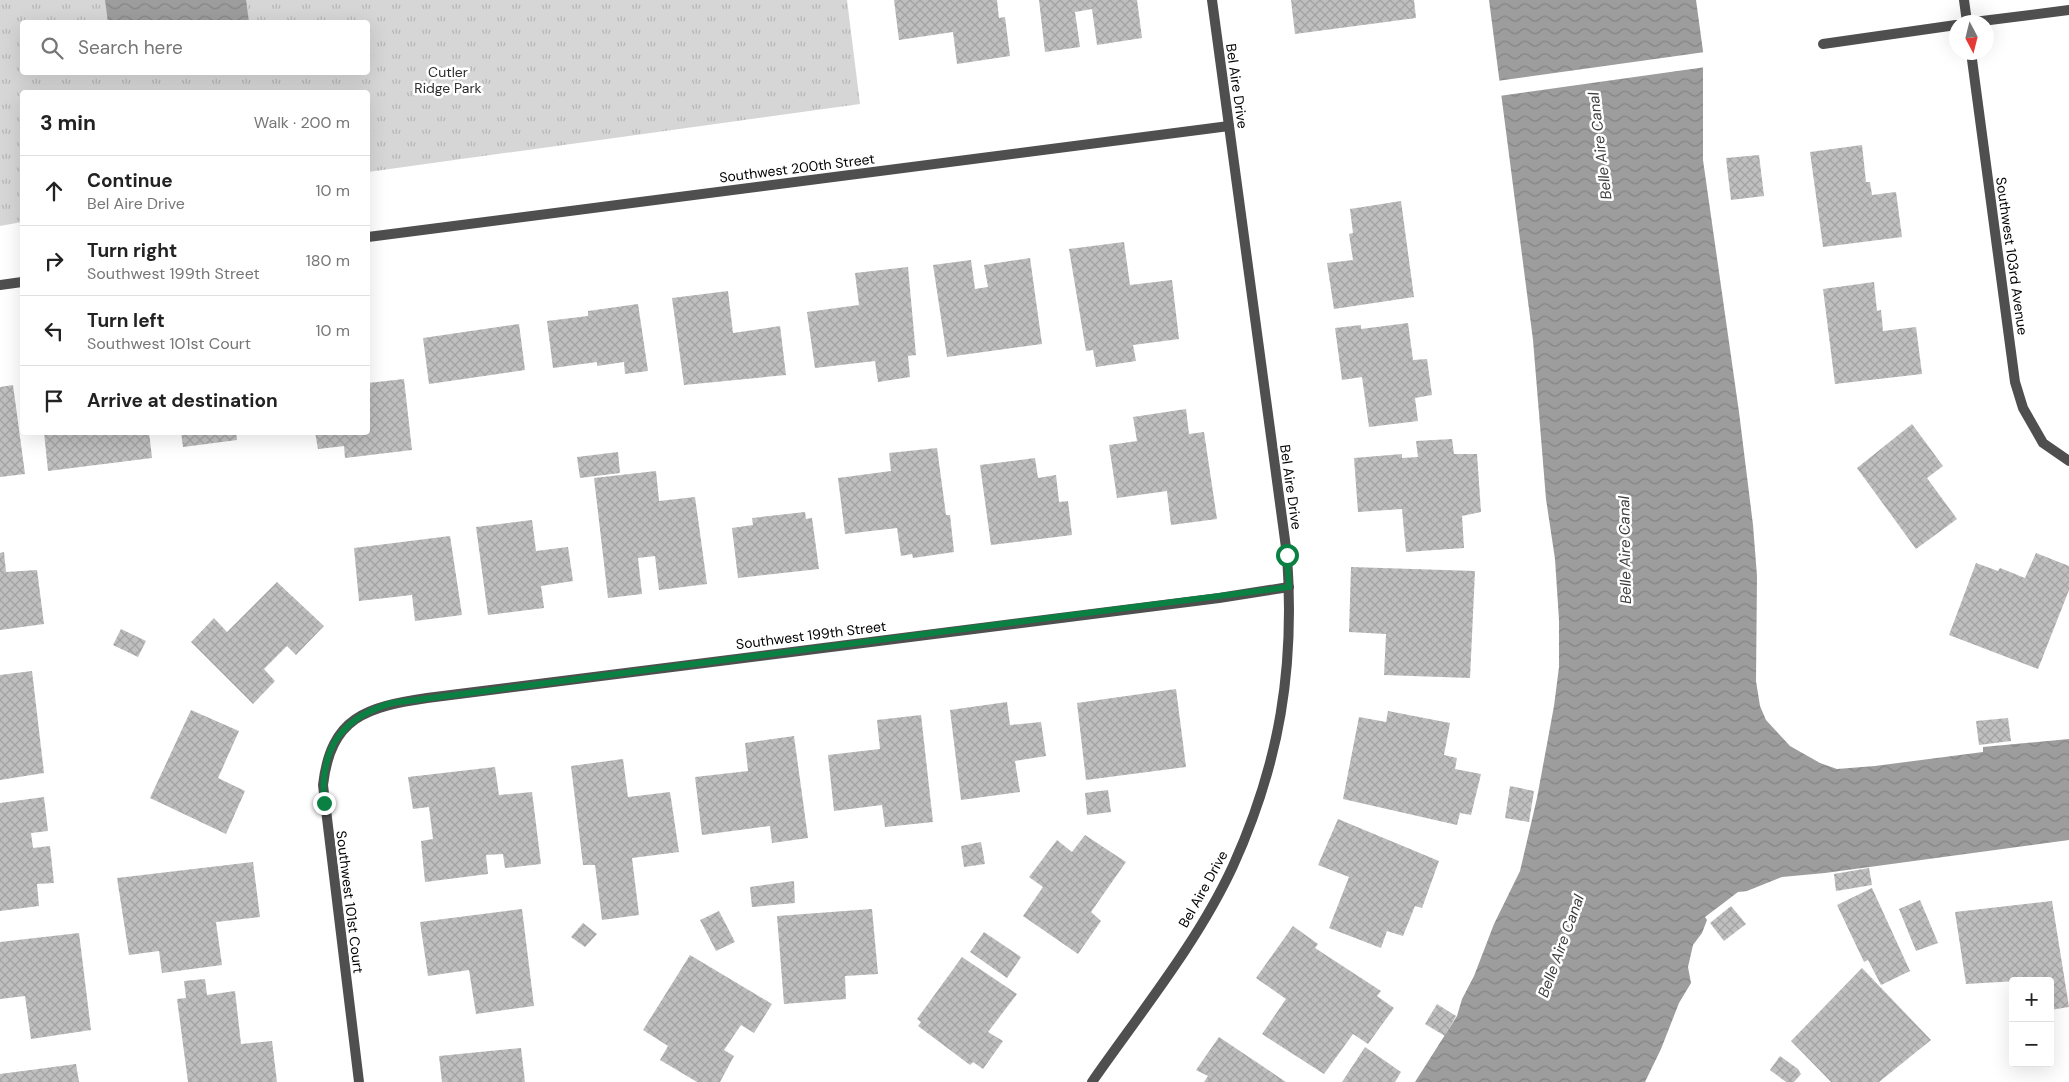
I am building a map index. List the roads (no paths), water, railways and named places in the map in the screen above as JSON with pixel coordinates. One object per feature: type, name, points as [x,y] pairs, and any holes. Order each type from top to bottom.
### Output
[{"type":"street","name":"Bel Aire Drive","points":[[1092,1082],[1203,920],[1232,867],[1262,794],[1281,720],[1287,663],[1289,587],[1287,555],[1212,0]]},
{"type":"street","points":[[1964,0],[1966,15]]},
{"type":"street","points":[[1994,19],[2069,10]]},
{"type":"street","points":[[1822,44],[1949,26]]},
{"type":"street","name":"Southwest 103rd Avenue","points":[[1972,60],[2015,382],[2023,408],[2035,431],[2043,442],[2069,461]]},
{"type":"street","name":"Southwest 200th Street","points":[[370,237],[1229,126]]},
{"type":"street","points":[[0,285],[20,282]]},
{"type":"street","name":"Southwest 199th Street","points":[[344,729],[351,721],[370,710],[404,701],[1289,587]]},
{"type":"street","name":"Southwest 101st Court","points":[[344,729],[335,741],[329,754],[322,785],[359,1082]]},
{"type":"water","points":[[105,0],[246,0],[249,20],[108,20]]},
{"type":"water","name":"Belle Aire Canal","points":[[1489,0],[1696,0],[1703,51],[1703,160],[1753,525],[1757,576],[1756,681],[1760,706],[1766,720],[1790,746],[1820,763],[1837,769],[1983,752],[1983,747],[2069,739],[2069,840],[1825,873],[1782,877],[1747,891],[1738,892],[1705,917],[1707,920],[1702,933],[1693,945],[1688,967],[1691,983],[1679,1003],[1661,1049],[1645,1082],[1415,1082],[1457,1016],[1462,999],[1474,976],[1494,924],[1520,871],[1537,798],[1554,706],[1559,667],[1559,620],[1555,559],[1546,499],[1533,340]]},
{"type":"park label","name":"Cutler Ridge Park","points":[[448,80]]}]
